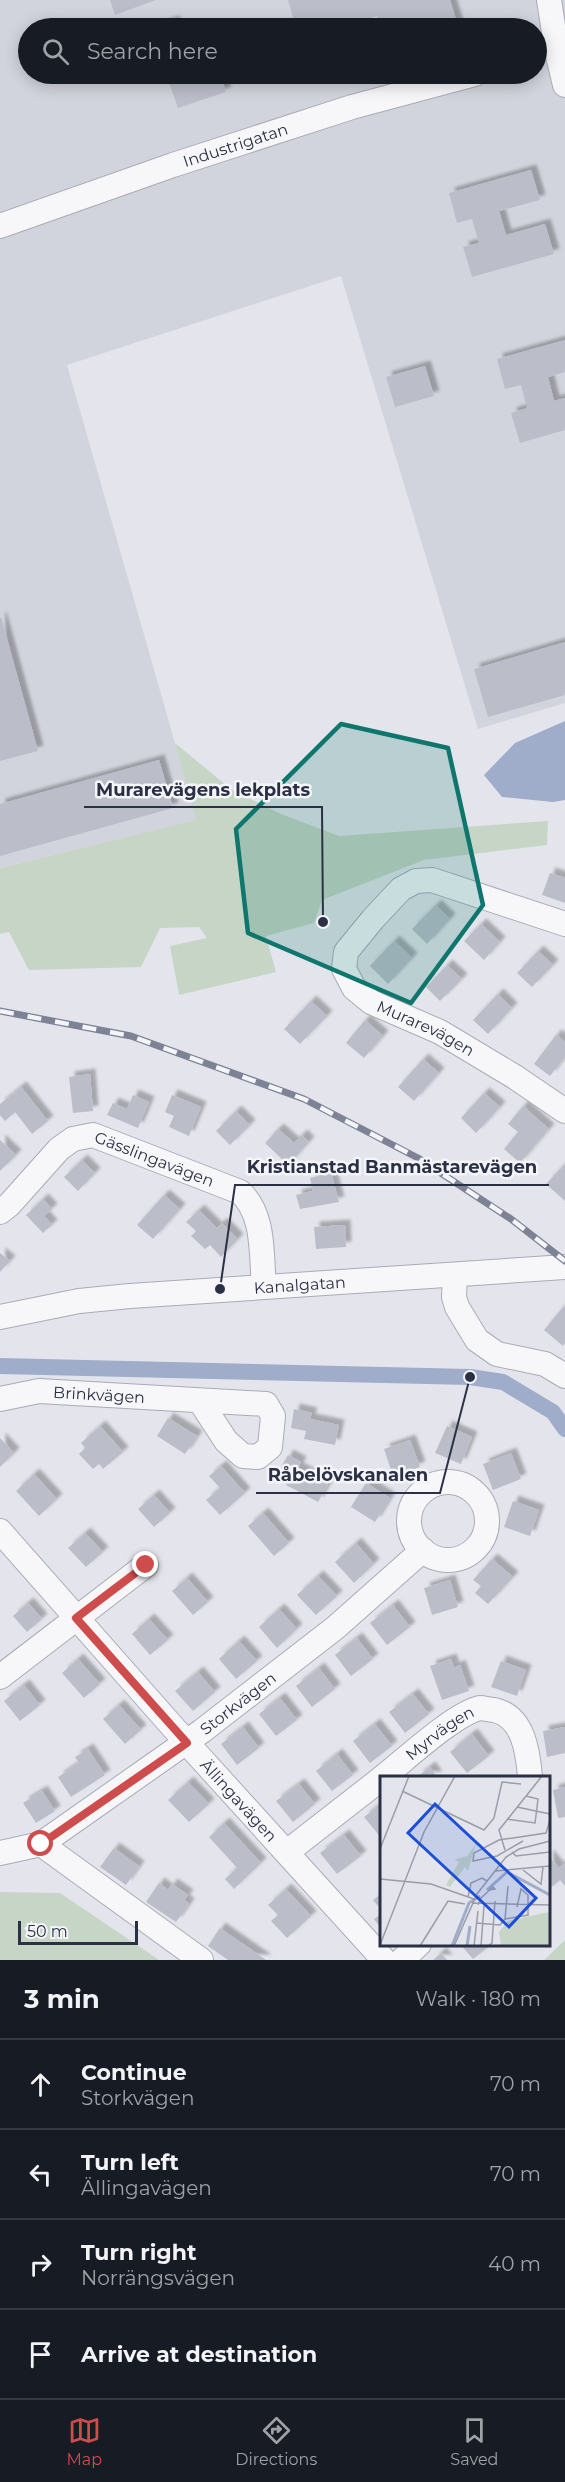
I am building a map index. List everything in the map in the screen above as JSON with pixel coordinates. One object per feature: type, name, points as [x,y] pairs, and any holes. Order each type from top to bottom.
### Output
[{"type":"street","points":[[549,0],[553,53],[565,85]]},
{"type":"street","name":"Industrigatan","points":[[0,226],[172,165],[352,107],[438,84]]},
{"type":"street","name":"Murarevägen","points":[[565,924],[432,880],[416,881],[401,889],[373,919],[346,952],[344,969],[354,988],[371,1002],[440,1032],[565,1111]]},
{"type":"street","name":"Gässlingavägen","points":[[0,1212],[59,1149],[73,1138],[93,1135],[240,1192],[250,1201],[257,1217],[264,1287]]},
{"type":"street","name":"Kanalgatan","points":[[0,1317],[80,1301],[565,1267]]},
{"type":"street","points":[[455,1275],[454,1298],[469,1331],[477,1340],[497,1354],[545,1364],[565,1376]]},
{"type":"street","name":"Brinkvägen","points":[[0,1399],[39,1391],[200,1401]]},
{"type":"street","name":"Ällingavägen","points":[[0,1531],[187,1743],[384,1960]]},
{"type":"street","name":"Storkvägen","points":[[41,1844],[187,1743],[335,1628],[423,1550]]},
{"type":"street","points":[[0,1677],[146,1565]]},
{"type":"street","name":"Myrvägen","points":[[383,1776],[460,1717],[482,1708],[506,1713],[516,1722],[529,1762],[531,1776]]},
{"type":"street","name":"Myrvägen","points":[[286,1852],[380,1779]]},
{"type":"street","points":[[0,1852],[41,1844],[201,1960]]},
{"type":"street","points":[[402,1960],[418,1945]]},
{"type":"highlighted area","points":[[341,724],[448,748],[483,905],[411,1003],[248,933],[236,829]]},
{"type":"shaded area","points":[[0,0],[565,0],[565,703],[478,729],[341,276],[67,365],[197,820],[0,868]]},
{"type":"green space","points":[[175,743],[232,790],[281,814],[339,836],[548,821],[547,845],[424,860],[322,900],[314,923],[266,936],[276,972],[179,995],[170,946],[207,938],[199,927],[160,928],[141,967],[29,970],[9,932],[0,934],[0,868],[196,820]]},
{"type":"green space","points":[[0,1892],[60,1893],[159,1960],[0,1960]]},
{"type":"green space","points":[[565,1940],[565,1960],[544,1960]]},
{"type":"water","points":[[565,721],[565,800],[553,802],[502,797],[484,775],[515,743]]},
{"type":"building","points":[[110,0],[156,0],[115,15]]},
{"type":"building","points":[[288,0],[450,0],[456,18],[378,18],[377,16],[370,18],[293,18]]},
{"type":"building","points":[[170,84],[223,84],[226,92],[178,108]]},
{"type":"building","points":[[531,170],[540,200],[499,211],[506,235],[545,224],[554,254],[472,277],[463,247],[479,243],[472,219],[457,223],[449,193]]},
{"type":"building","points":[[565,340],[565,372],[548,377],[554,401],[565,398],[565,430],[520,443],[511,413],[527,408],[521,385],[505,389],[497,359]]},
{"type":"building","points":[[425,366],[434,396],[395,407],[386,377]]},
{"type":"building","points":[[0,618],[38,751],[0,761]]},
{"type":"building","points":[[565,642],[565,695],[488,717],[474,669]]},
{"type":"building","points":[[159,760],[173,808],[0,856],[0,804]]},
{"type":"building","points":[[550,873],[565,878],[565,903],[542,895]]},
{"type":"building","points":[[436,905],[450,919],[427,944],[412,929]]},
{"type":"building","points":[[481,924],[500,942],[484,960],[464,941]]},
{"type":"building","points":[[394,941],[412,958],[388,984],[370,966]]},
{"type":"building","points":[[538,951],[553,965],[532,987],[517,973]]},
{"type":"building","points":[[447,965],[462,979],[440,1001],[426,987]]},
{"type":"building","points":[[498,994],[512,1008],[488,1034],[473,1020]]},
{"type":"building","points":[[311,1001],[327,1016],[300,1044],[284,1029]]},
{"type":"building","points":[[365,1020],[383,1036],[364,1058],[346,1043]]},
{"type":"building","points":[[556,1035],[565,1042],[565,1057],[550,1076],[534,1064]]},
{"type":"building","points":[[423,1059],[439,1073],[414,1101],[398,1087]]},
{"type":"building","points":[[90,1074],[93,1111],[73,1113],[69,1077]]},
{"type":"building","points":[[21,1087],[48,1121],[32,1134],[15,1112],[5,1121],[0,1115],[0,1104]]},
{"type":"building","points":[[484,1093],[500,1107],[476,1133],[461,1118]]},
{"type":"building","points":[[133,1095],[149,1102],[138,1128],[107,1115],[113,1103],[127,1109]]},
{"type":"building","points":[[172,1095],[201,1107],[189,1136],[169,1127],[174,1116],[165,1112]]},
{"type":"building","points":[[523,1106],[549,1129],[520,1163],[504,1149],[518,1132],[508,1124]]},
{"type":"building","points":[[236,1111],[250,1125],[230,1145],[216,1131]]},
{"type":"building","points":[[278,1129],[294,1143],[302,1135],[309,1142],[288,1165],[265,1143]]},
{"type":"building","points":[[0,1140],[16,1155],[0,1171]]},
{"type":"building","points":[[82,1160],[95,1173],[78,1191],[64,1177]]},
{"type":"building","points":[[565,1167],[565,1201],[546,1184],[561,1168],[562,1170]]},
{"type":"building","points":[[331,1173],[339,1202],[300,1209],[296,1195],[313,1191],[310,1178]]},
{"type":"building","points":[[164,1195],[180,1209],[153,1239],[137,1225]]},
{"type":"building","points":[[43,1199],[52,1209],[44,1216],[52,1225],[43,1233],[26,1215]]},
{"type":"building","points":[[199,1210],[217,1228],[222,1223],[238,1239],[221,1257],[210,1245],[205,1249],[191,1236],[196,1231],[186,1222]]},
{"type":"building","points":[[345,1225],[346,1247],[316,1249],[314,1227]]},
{"type":"building","points":[[0,1253],[10,1261],[0,1272]]},
{"type":"building","points":[[563,1307],[565,1309],[565,1343],[563,1346],[544,1330]]},
{"type":"building","points":[[294,1409],[312,1413],[310,1419],[339,1425],[335,1445],[304,1439],[306,1431],[291,1428]]},
{"type":"building","points":[[168,1418],[197,1436],[185,1454],[157,1436]]},
{"type":"building","points":[[100,1426],[123,1452],[103,1469],[99,1464],[93,1469],[79,1454],[85,1448],[81,1443]]},
{"type":"building","points":[[447,1426],[472,1437],[461,1464],[435,1453]]},
{"type":"building","points":[[0,1438],[14,1453],[0,1467]]},
{"type":"building","points":[[410,1440],[420,1467],[393,1476],[384,1449]]},
{"type":"building","points":[[511,1453],[521,1479],[493,1490],[483,1464]]},
{"type":"building","points":[[288,1455],[301,1462],[298,1468],[328,1484],[318,1502],[286,1485],[290,1477],[279,1471]]},
{"type":"building","points":[[221,1466],[245,1493],[220,1515],[206,1500],[220,1488],[209,1476]]},
{"type":"building","points":[[34,1474],[57,1499],[39,1516],[16,1491]]},
{"type":"building","points":[[366,1483],[390,1498],[375,1522],[351,1507]]},
{"type":"building","points":[[154,1495],[170,1513],[154,1527],[138,1509]]},
{"type":"building","points":[[513,1501],[539,1510],[530,1536],[504,1527]]},
{"type":"building","points":[[263,1513],[289,1543],[274,1556],[248,1526]]},
{"type":"building","points":[[85,1533],[103,1552],[86,1567],[68,1548]]},
{"type":"building","points":[[356,1543],[374,1564],[354,1583],[335,1562]]},
{"type":"building","points":[[492,1559],[513,1577],[488,1604],[475,1593],[481,1586],[473,1580]]},
{"type":"building","points":[[318,1576],[337,1596],[316,1615],[297,1595]]},
{"type":"building","points":[[187,1578],[208,1602],[193,1615],[172,1591]]},
{"type":"building","points":[[450,1580],[458,1607],[432,1615],[424,1588]]},
{"type":"building","points":[[28,1603],[42,1619],[27,1632],[13,1616]]},
{"type":"building","points":[[393,1605],[410,1627],[387,1645],[370,1623]]},
{"type":"building","points":[[279,1609],[297,1629],[277,1648],[259,1627]]},
{"type":"building","points":[[149,1619],[168,1640],[150,1655],[132,1634]]},
{"type":"building","points":[[357,1638],[373,1659],[351,1676],[335,1655]]},
{"type":"building","points":[[239,1641],[257,1661],[236,1679],[219,1659]]},
{"type":"building","points":[[78,1659],[100,1684],[84,1698],[62,1673]]},
{"type":"building","points":[[451,1659],[454,1668],[460,1665],[469,1691],[442,1700],[430,1666]]},
{"type":"building","points":[[501,1661],[526,1670],[517,1696],[491,1687]]},
{"type":"building","points":[[319,1668],[335,1689],[312,1707],[296,1686]]},
{"type":"building","points":[[198,1672],[215,1692],[193,1711],[175,1691]]},
{"type":"building","points":[[24,1685],[40,1705],[20,1721],[4,1701]]},
{"type":"building","points":[[413,1694],[429,1714],[405,1733],[389,1712]]},
{"type":"building","points":[[280,1698],[297,1720],[276,1736],[259,1714]]},
{"type":"building","points":[[119,1705],[141,1730],[125,1744],[103,1719]]},
{"type":"building","points":[[375,1724],[392,1746],[370,1763],[353,1741]]},
{"type":"building","points":[[243,1727],[259,1748],[237,1765],[221,1744]]},
{"type":"building","points":[[565,1727],[565,1753],[547,1757],[543,1731]]},
{"type":"building","points":[[472,1734],[489,1756],[467,1773],[450,1752]]},
{"type":"building","points":[[88,1749],[105,1775],[71,1797],[58,1777],[79,1763],[75,1757]]},
{"type":"building","points":[[337,1754],[353,1775],[332,1791],[316,1771]]},
{"type":"building","points":[[430,1767],[436,1776],[418,1776]]},
{"type":"building","points":[[188,1782],[209,1804],[189,1822],[168,1800]]},
{"type":"building","points":[[299,1784],[315,1804],[293,1822],[276,1801]]},
{"type":"building","points":[[565,1787],[565,1817],[558,1818],[553,1790]]},
{"type":"building","points":[[42,1791],[55,1811],[36,1823],[23,1803]]},
{"type":"building","points":[[380,1805],[380,1837],[364,1817]]},
{"type":"building","points":[[224,1823],[261,1863],[234,1889],[225,1879],[237,1868],[209,1837]]},
{"type":"building","points":[[344,1835],[361,1856],[337,1874],[320,1853]]},
{"type":"building","points":[[114,1848],[139,1866],[126,1885],[100,1867]]},
{"type":"building","points":[[550,1857],[559,1868],[565,1863],[565,1886],[560,1880],[550,1888]]},
{"type":"building","points":[[159,1883],[168,1890],[172,1884],[188,1895],[184,1900],[189,1904],[176,1922],[146,1902]]},
{"type":"building","points":[[286,1889],[311,1916],[287,1938],[271,1921],[278,1915],[268,1905]]},
{"type":"building","points":[[380,1895],[380,1909],[373,1900]]},
{"type":"building","points":[[380,1914],[380,1927],[374,1919]]},
{"type":"building","points":[[220,1928],[266,1960],[228,1960],[208,1946]]},
{"type":"building","points":[[461,1945],[491,1945],[473,1959]]},
{"type":"building","points":[[441,1953],[447,1960],[433,1960]]},
{"type":"waterway","points":[[0,1366],[470,1377],[503,1382],[553,1412],[565,1429]]},
{"type":"railway","points":[[0,1011],[131,1036],[304,1099],[418,1158],[511,1219],[565,1261]]},
{"type":"place","name":"Murarevägens lekplats","points":[[323,922]]},
{"type":"place","name":"Kristianstad Banmästarevägen","points":[[220,1289]]},
{"type":"place","name":"Råbelövskanalen","points":[[470,1377]]},
{"type":"route","points":[[41,1844],[187,1743],[76,1618],[146,1565]]}]
